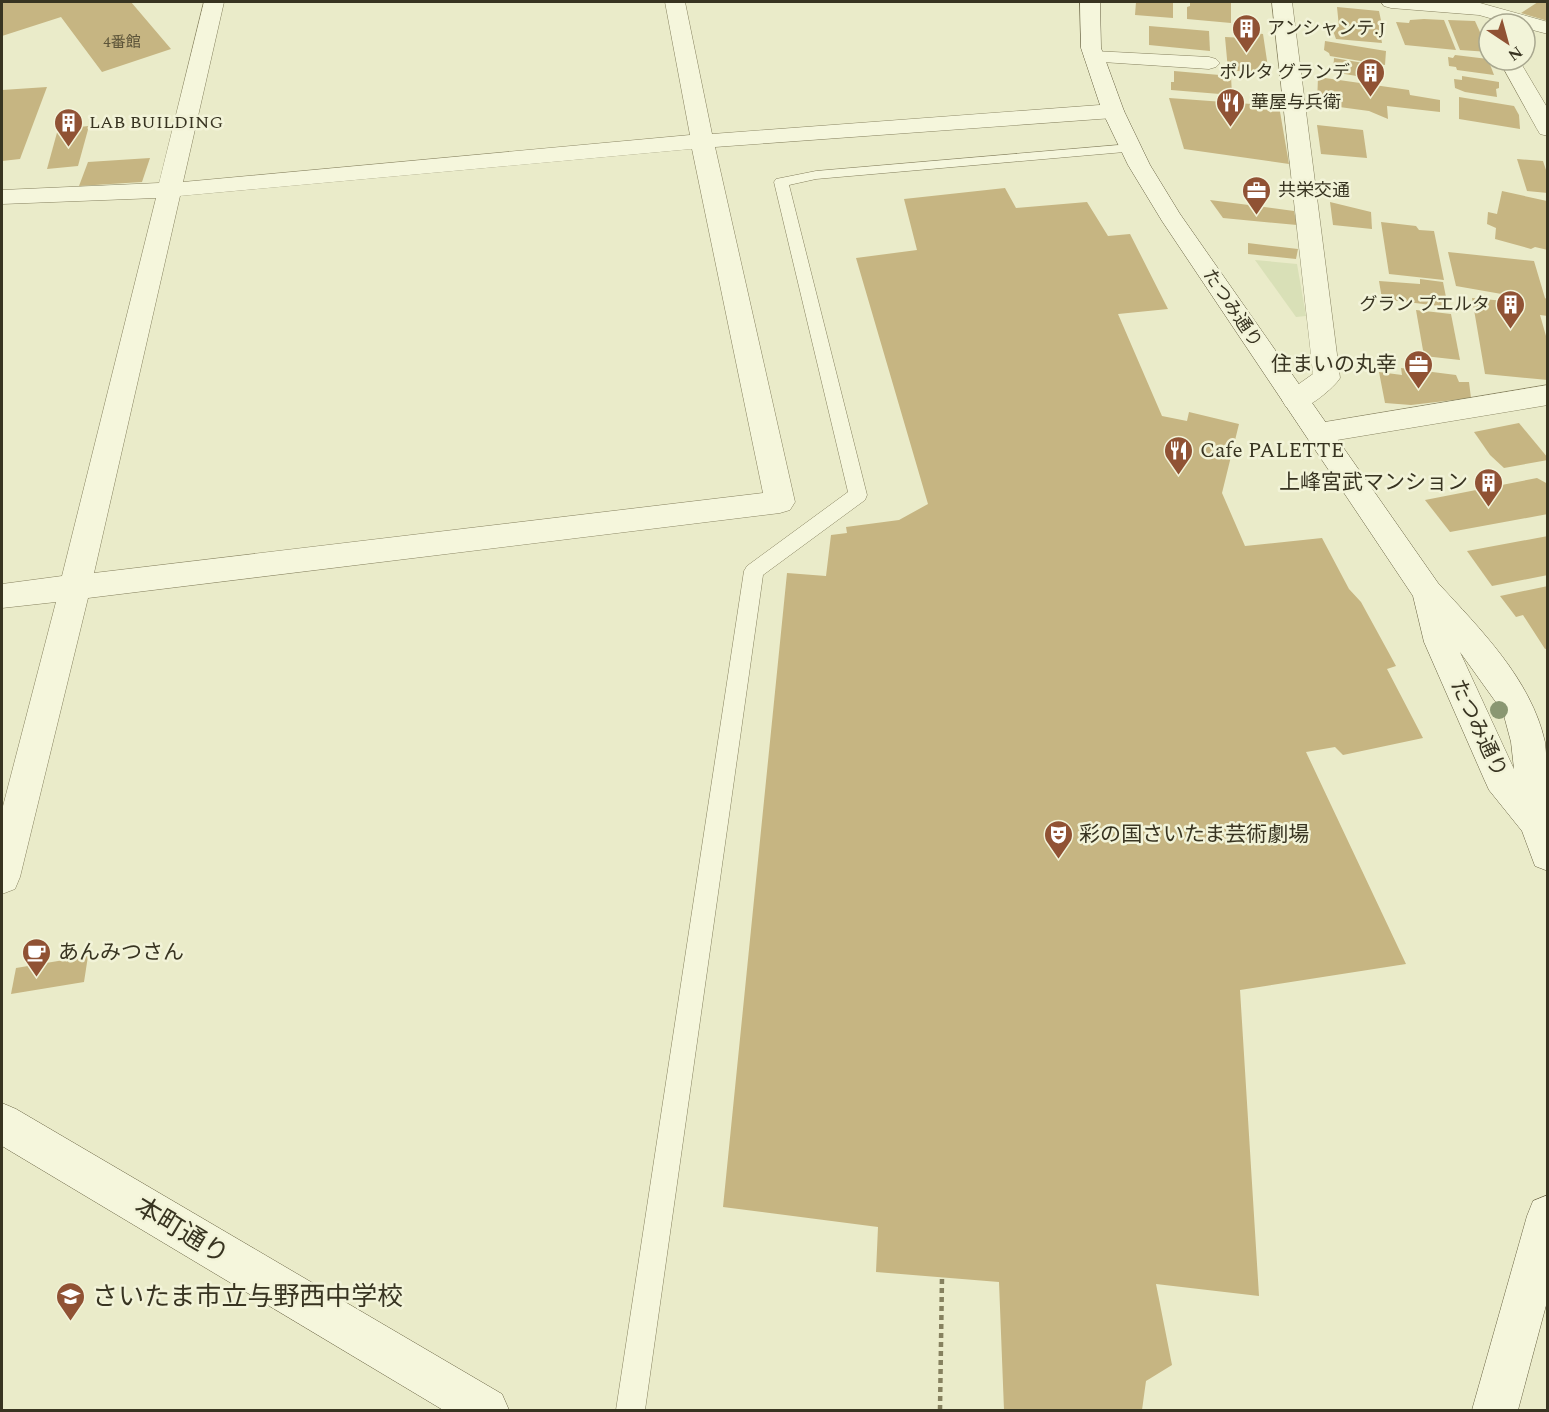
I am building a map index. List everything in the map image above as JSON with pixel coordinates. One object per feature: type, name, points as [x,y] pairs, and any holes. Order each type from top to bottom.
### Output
[{"type":"street","points":[[2,877],[75,588],[214,2]]},
{"type":"street","points":[[2,596],[780,502],[702,141],[675,2]]},
{"type":"street","name":"たつみ通り","points":[[1090,2],[1091,48],[1113,111],[1131,148],[1170,216],[1427,592],[1473,644],[1518,707],[1528,742],[1542,838]]},
{"type":"street","points":[[1282,2],[1327,378],[1296,400]]},
{"type":"street","points":[[1391,2],[1486,11],[1548,28]]},
{"type":"street","points":[[1094,57],[1209,63]]},
{"type":"street","points":[[1516,72],[1548,129]]},
{"type":"street","points":[[2,197],[170,190],[702,141],[1113,111]]},
{"type":"street","points":[[1318,433],[1548,395]]},
{"type":"street","name":"たつみ通り","points":[[1427,592],[1440,642],[1501,779],[1542,838]]},
{"type":"street","name":"本町通り","points":[[2,1123],[486,1410]]},
{"type":"street","points":[[1495,1410],[1548,1216]]},
{"type":"lane","points":[[630,1410],[754,571],[858,495],[781,182],[816,175],[1131,148]]},
{"type":"path","points":[[940,1410],[942,1277]]},
{"type":"green space","points":[[1255,260],[1297,264],[1306,316],[1296,317]]},
{"type":"building","points":[[2,2],[131,2],[171,49],[102,72],[61,17],[2,36]]},
{"type":"building","points":[[1136,2],[1173,2],[1173,18],[1135,15]]},
{"type":"building","points":[[1190,2],[1231,2],[1231,23],[1187,19],[1187,7],[1190,6]]},
{"type":"building","points":[[1538,2],[1548,2],[1548,21],[1537,18],[1537,12],[1523,12]]},
{"type":"building","points":[[1337,7],[1379,11],[1383,30],[1380,32],[1382,43],[1336,39],[1332,28],[1339,27]]},
{"type":"building","points":[[1410,20],[1444,20],[1456,50],[1405,45],[1396,22],[1409,23]]},
{"type":"building","points":[[1448,20],[1475,21],[1477,51],[1460,50]]},
{"type":"building","points":[[1149,26],[1209,31],[1210,51],[1149,45]]},
{"type":"building","name":"アンシャンテ.J","points":[[1246,32],[1263,34],[1269,74],[1228,70],[1225,37],[1246,38]]},
{"type":"building","points":[[1325,41],[1386,51],[1385,65],[1330,56],[1324,50]]},
{"type":"building","points":[[1455,55],[1477,58],[1477,72],[1493,72],[1494,75],[1457,70],[1456,67],[1449,66],[1448,57],[1453,58]]},
{"type":"building","points":[[1334,58],[1375,65],[1374,79],[1333,72]]},
{"type":"building","points":[[1174,71],[1231,76],[1232,95],[1171,90]]},
{"type":"building","points":[[1462,76],[1499,82],[1499,88],[1496,89],[1497,97],[1465,92],[1455,88],[1454,79],[1462,80]]},
{"type":"building","name":"ポルタ グランデ","points":[[1318,77],[1409,90],[1410,95],[1440,100],[1440,112],[1387,106],[1388,119],[1369,111],[1317,104]]},
{"type":"building","points":[[47,87],[20,159],[2,161],[2,90]]},
{"type":"building","points":[[1459,97],[1514,106],[1519,115],[1520,129],[1459,119]]},
{"type":"building","name":"華屋与兵衛","points":[[1169,98],[1279,106],[1289,164],[1184,149]]},
{"type":"building","points":[[1317,125],[1363,130],[1367,158],[1321,154]]},
{"type":"building","name":"LAB BUILDING","points":[[89,126],[78,166],[47,169],[58,129]]},
{"type":"building","points":[[150,158],[142,182],[79,186],[88,162]]},
{"type":"building","points":[[1517,159],[1543,161],[1548,176],[1548,193],[1527,191]]},
{"type":"building","name":"彩の国さいたま芸術劇場","points":[[1005,188],[1016,208],[1087,202],[1108,236],[1130,234],[1168,309],[1118,314],[1162,416],[1187,421],[1189,412],[1239,424],[1222,493],[1245,546],[1322,538],[1349,589],[1361,602],[1396,666],[1387,669],[1423,738],[1343,755],[1335,747],[1306,752],[1406,964],[1240,990],[1259,1296],[1156,1284],[1172,1365],[1146,1381],[1142,1410],[1004,1410],[999,1282],[876,1272],[878,1227],[723,1207],[787,573],[826,576],[831,535],[847,533],[846,527],[899,520],[928,504],[856,258],[917,250],[904,199]]},
{"type":"building","points":[[1502,191],[1547,201],[1548,250],[1535,247],[1531,249],[1495,239],[1496,228],[1487,224],[1488,212],[1497,214]]},
{"type":"building","points":[[1210,200],[1294,211],[1297,225],[1223,218]]},
{"type":"building","points":[[1330,202],[1371,212],[1372,229],[1333,225]]},
{"type":"building","points":[[1381,222],[1416,226],[1419,230],[1434,231],[1444,280],[1389,274]]},
{"type":"building","points":[[1248,243],[1298,249],[1296,259],[1248,254]]},
{"type":"building","name":"グラン プエルタ","points":[[1448,252],[1534,261],[1545,298],[1548,300],[1548,316],[1540,315],[1548,343],[1548,380],[1485,374],[1472,298],[1516,302],[1513,296],[1456,286]]},
{"type":"building","points":[[1420,279],[1443,282],[1448,307],[1382,299],[1379,281],[1420,284]]},
{"type":"building","points":[[1416,310],[1451,314],[1460,360],[1424,356]]},
{"type":"building","points":[[1401,368],[1456,375],[1459,382],[1469,382],[1471,398],[1411,405],[1385,403],[1379,372],[1402,375]]},
{"type":"building","points":[[1519,423],[1548,460],[1504,468],[1490,455],[1474,432]]},
{"type":"building","name":"上峰宮武マンション","points":[[1537,478],[1548,484],[1548,514],[1450,532],[1425,500]]},
{"type":"building","points":[[1548,536],[1548,575],[1492,586],[1467,551]]},
{"type":"building","points":[[1548,586],[1548,648],[1545,649],[1523,615],[1516,617],[1500,596]]},
{"type":"building","points":[[88,956],[84,982],[11,994],[16,968]]},
{"type":"place","name":"アンシャンテ.J","points":[[1246,54]]},
{"type":"place","name":"ポルタ グランデ","points":[[1371,98]]},
{"type":"place","name":"華屋与兵衛","points":[[1230,128]]},
{"type":"place","name":"LAB BUILDING","points":[[68,148]]},
{"type":"place","name":"共栄交通","points":[[1257,216]]},
{"type":"place","name":"グラン プエルタ","points":[[1511,330]]},
{"type":"place","name":"住まいの丸幸","points":[[1418,390]]},
{"type":"place","name":"Cafe PALETTE","points":[[1179,476]]},
{"type":"place","name":"上峰宮武マンション","points":[[1489,508]]},
{"type":"place","name":"彩の国さいたま芸術劇場","points":[[1058,860]]},
{"type":"place","name":"あんみつさん","points":[[37,978]]},
{"type":"place","name":"さいたま市立与野西中学校","points":[[71,1322]]}]
